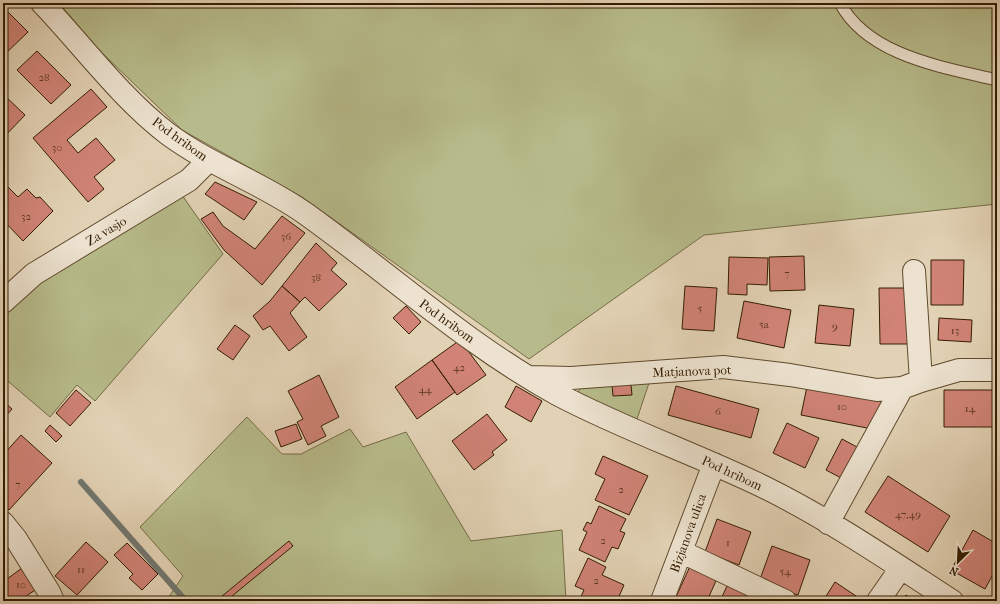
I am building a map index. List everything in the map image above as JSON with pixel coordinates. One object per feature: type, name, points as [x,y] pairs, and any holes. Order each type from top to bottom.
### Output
[{"type":"street","name":"Pod hribom","points":[[42,3],[118,87],[142,111],[169,134],[209,160],[305,213],[415,298],[529,377],[588,409],[714,464],[769,490],[828,523],[952,601]]},
{"type":"street","name":"Za vasjo","points":[[3,302],[34,274],[189,180],[209,160]]},
{"type":"street","points":[[828,523],[912,384],[914,271]]},
{"type":"street","name":"Matjanova pot","points":[[529,377],[572,378],[724,367],[790,375],[877,390],[912,384],[959,370],[997,370]]},
{"type":"street","name":"Bizjanova ulica","points":[[662,601],[682,552],[714,464]]},
{"type":"street","points":[[3,523],[16,539],[53,601]]},
{"type":"street","points":[[682,552],[785,601]]},
{"type":"street","points":[[878,601],[901,568]]},
{"type":"lane","points":[[840,3],[847,17],[871,36],[899,54],[930,64],[997,80]]},
{"type":"green space","points":[[59,3],[997,3],[997,204],[704,235],[529,359],[302,197],[182,130],[100,51]]},
{"type":"green space","points":[[182,195],[223,254],[95,401],[77,385],[50,417],[3,377],[3,312],[43,277]]},
{"type":"green space","points":[[650,380],[637,419],[578,396],[580,385]]},
{"type":"green space","points":[[247,417],[282,454],[301,454],[350,429],[363,447],[406,432],[471,541],[562,530],[566,601],[166,601],[183,576],[140,527]]},
{"type":"building","points":[[7,11],[28,32],[3,56],[3,15]]},
{"type":"building","points":[[37,51],[71,85],[51,104],[17,70]]},
{"type":"building","points":[[91,89],[107,107],[67,140],[78,153],[96,138],[115,160],[94,177],[104,189],[88,202],[33,138]]},
{"type":"building","points":[[3,94],[25,115],[3,138]]},
{"type":"building","points":[[215,182],[257,202],[244,220],[205,194]]},
{"type":"building","points":[[7,186],[18,197],[27,189],[36,198],[40,197],[53,211],[23,241],[3,220],[3,190]]},
{"type":"building","points":[[213,212],[223,226],[255,249],[282,216],[305,233],[262,285],[224,250],[201,219]]},
{"type":"building","points":[[316,243],[337,263],[331,270],[347,284],[319,311],[305,297],[300,302],[282,286]]},
{"type":"building","points":[[804,256],[805,290],[770,291],[769,257]]},
{"type":"building","points":[[729,257],[768,258],[767,285],[747,284],[747,295],[728,294]]},
{"type":"building","points":[[931,260],[964,260],[963,305],[931,305]]},
{"type":"building","points":[[282,286],[300,302],[290,313],[307,337],[289,351],[270,326],[263,330],[253,316],[270,301]]},
{"type":"building","points":[[685,286],[717,288],[714,331],[682,329]]},
{"type":"building","points":[[879,288],[911,288],[912,344],[880,344]]},
{"type":"building","points":[[744,301],[791,310],[784,348],[737,338]]},
{"type":"building","points":[[819,305],[854,309],[850,346],[815,343]]},
{"type":"building","points":[[406,306],[421,322],[409,334],[393,318]]},
{"type":"building","points":[[939,318],[972,320],[971,342],[938,340]]},
{"type":"building","points":[[235,325],[250,336],[233,360],[217,349]]},
{"type":"building","points":[[460,340],[486,375],[457,395],[432,360]]},
{"type":"building","points":[[432,360],[455,392],[417,419],[395,387]]},
{"type":"building","points":[[319,375],[339,417],[321,426],[326,436],[308,445],[297,422],[303,419],[288,391]]},
{"type":"building","points":[[808,382],[884,398],[877,430],[801,415]]},
{"type":"building","points":[[612,385],[631,385],[632,395],[613,396]]},
{"type":"building","points":[[516,386],[542,401],[531,422],[505,407]]},
{"type":"building","points":[[676,386],[759,409],[751,438],[668,415]]},
{"type":"building","points":[[76,390],[91,403],[70,426],[56,413]]},
{"type":"building","points":[[944,390],[995,390],[995,427],[944,427]]},
{"type":"building","points":[[3,401],[12,409],[3,419]]},
{"type":"building","points":[[487,414],[507,440],[492,452],[494,455],[474,470],[452,441]]},
{"type":"building","points":[[787,423],[819,438],[805,468],[773,453]]},
{"type":"building","points":[[296,424],[302,439],[281,447],[275,431]]},
{"type":"building","points":[[50,425],[62,436],[56,442],[45,431]]},
{"type":"building","points":[[21,435],[52,463],[9,510],[3,504],[3,455]]},
{"type":"building","points":[[842,439],[859,448],[843,479],[826,470]]},
{"type":"building","points":[[603,456],[648,476],[629,515],[595,500],[605,479],[595,474]]},
{"type":"building","points":[[888,476],[950,516],[928,552],[865,512]]},
{"type":"building","points":[[599,506],[626,519],[620,531],[625,533],[618,549],[612,547],[605,562],[579,550],[587,532],[583,530],[587,522],[591,524]]},
{"type":"building","points":[[717,519],[751,532],[739,565],[705,552]]},
{"type":"building","points":[[973,530],[997,544],[997,567],[985,589],[951,570]]},
{"type":"building","points":[[289,541],[293,546],[226,601],[216,601]]},
{"type":"building","points":[[86,542],[108,562],[77,595],[55,576]]},
{"type":"building","points":[[127,543],[158,574],[142,590],[129,578],[133,574],[114,555]]},
{"type":"building","points":[[772,546],[810,560],[798,595],[759,582]]},
{"type":"building","points":[[588,558],[606,567],[602,575],[624,585],[617,601],[579,601],[584,590],[575,586]]},
{"type":"building","points":[[692,562],[719,574],[707,601],[675,599]]},
{"type":"building","points":[[26,565],[41,586],[19,601],[3,601],[3,582]]},
{"type":"building","points":[[835,582],[859,598],[857,601],[823,601]]},
{"type":"building","points":[[728,584],[749,594],[745,601],[720,601]]},
{"type":"building","points":[[906,595],[914,601],[901,601]]},
{"type":"waterway","points":[[81,482],[186,601]]}]
